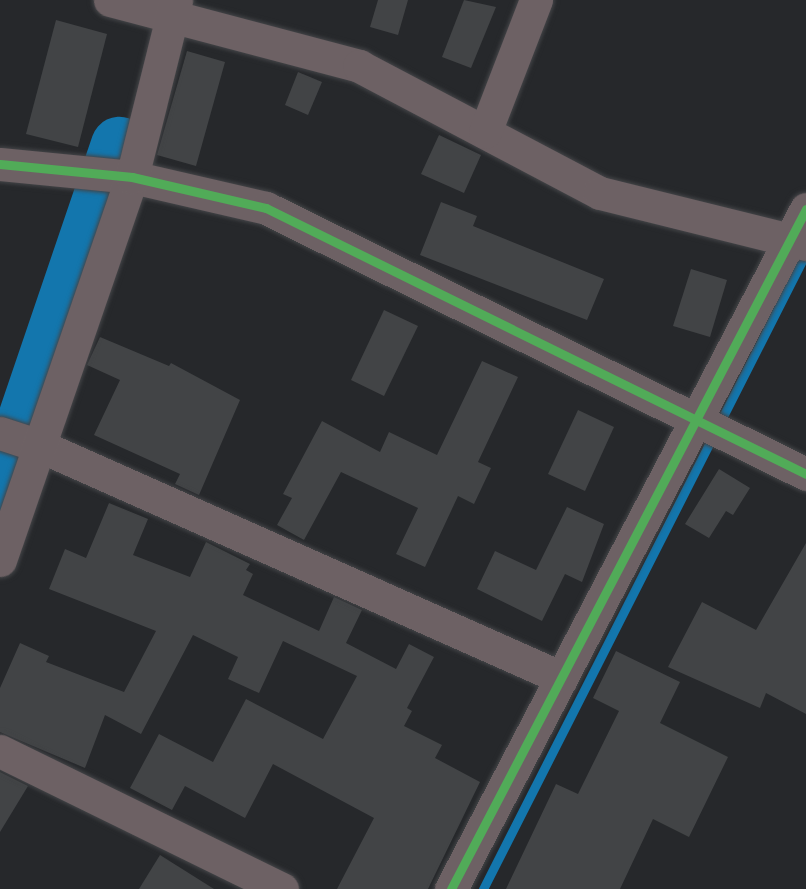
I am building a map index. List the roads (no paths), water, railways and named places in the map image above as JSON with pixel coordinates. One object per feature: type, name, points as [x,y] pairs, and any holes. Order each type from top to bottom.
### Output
[{"type":"street","points":[[110,0],[174,7],[359,66],[600,193],[799,244]]},
{"type":"street","points":[[485,132],[536,0]]},
{"type":"street","points":[[0,560],[19,439],[117,176],[174,7]]},
{"type":"street","points":[[0,164],[117,176],[266,208],[711,425],[806,474]]},
{"type":"street","points":[[451,889],[562,678],[711,425],[799,244],[806,209]]},
{"type":"street","points":[[19,439],[562,678]]},
{"type":"street","points":[[0,751],[282,889]]},
{"type":"waterway","points":[[0,494],[119,145]]},
{"type":"waterway","points":[[483,889],[806,253]]}]
